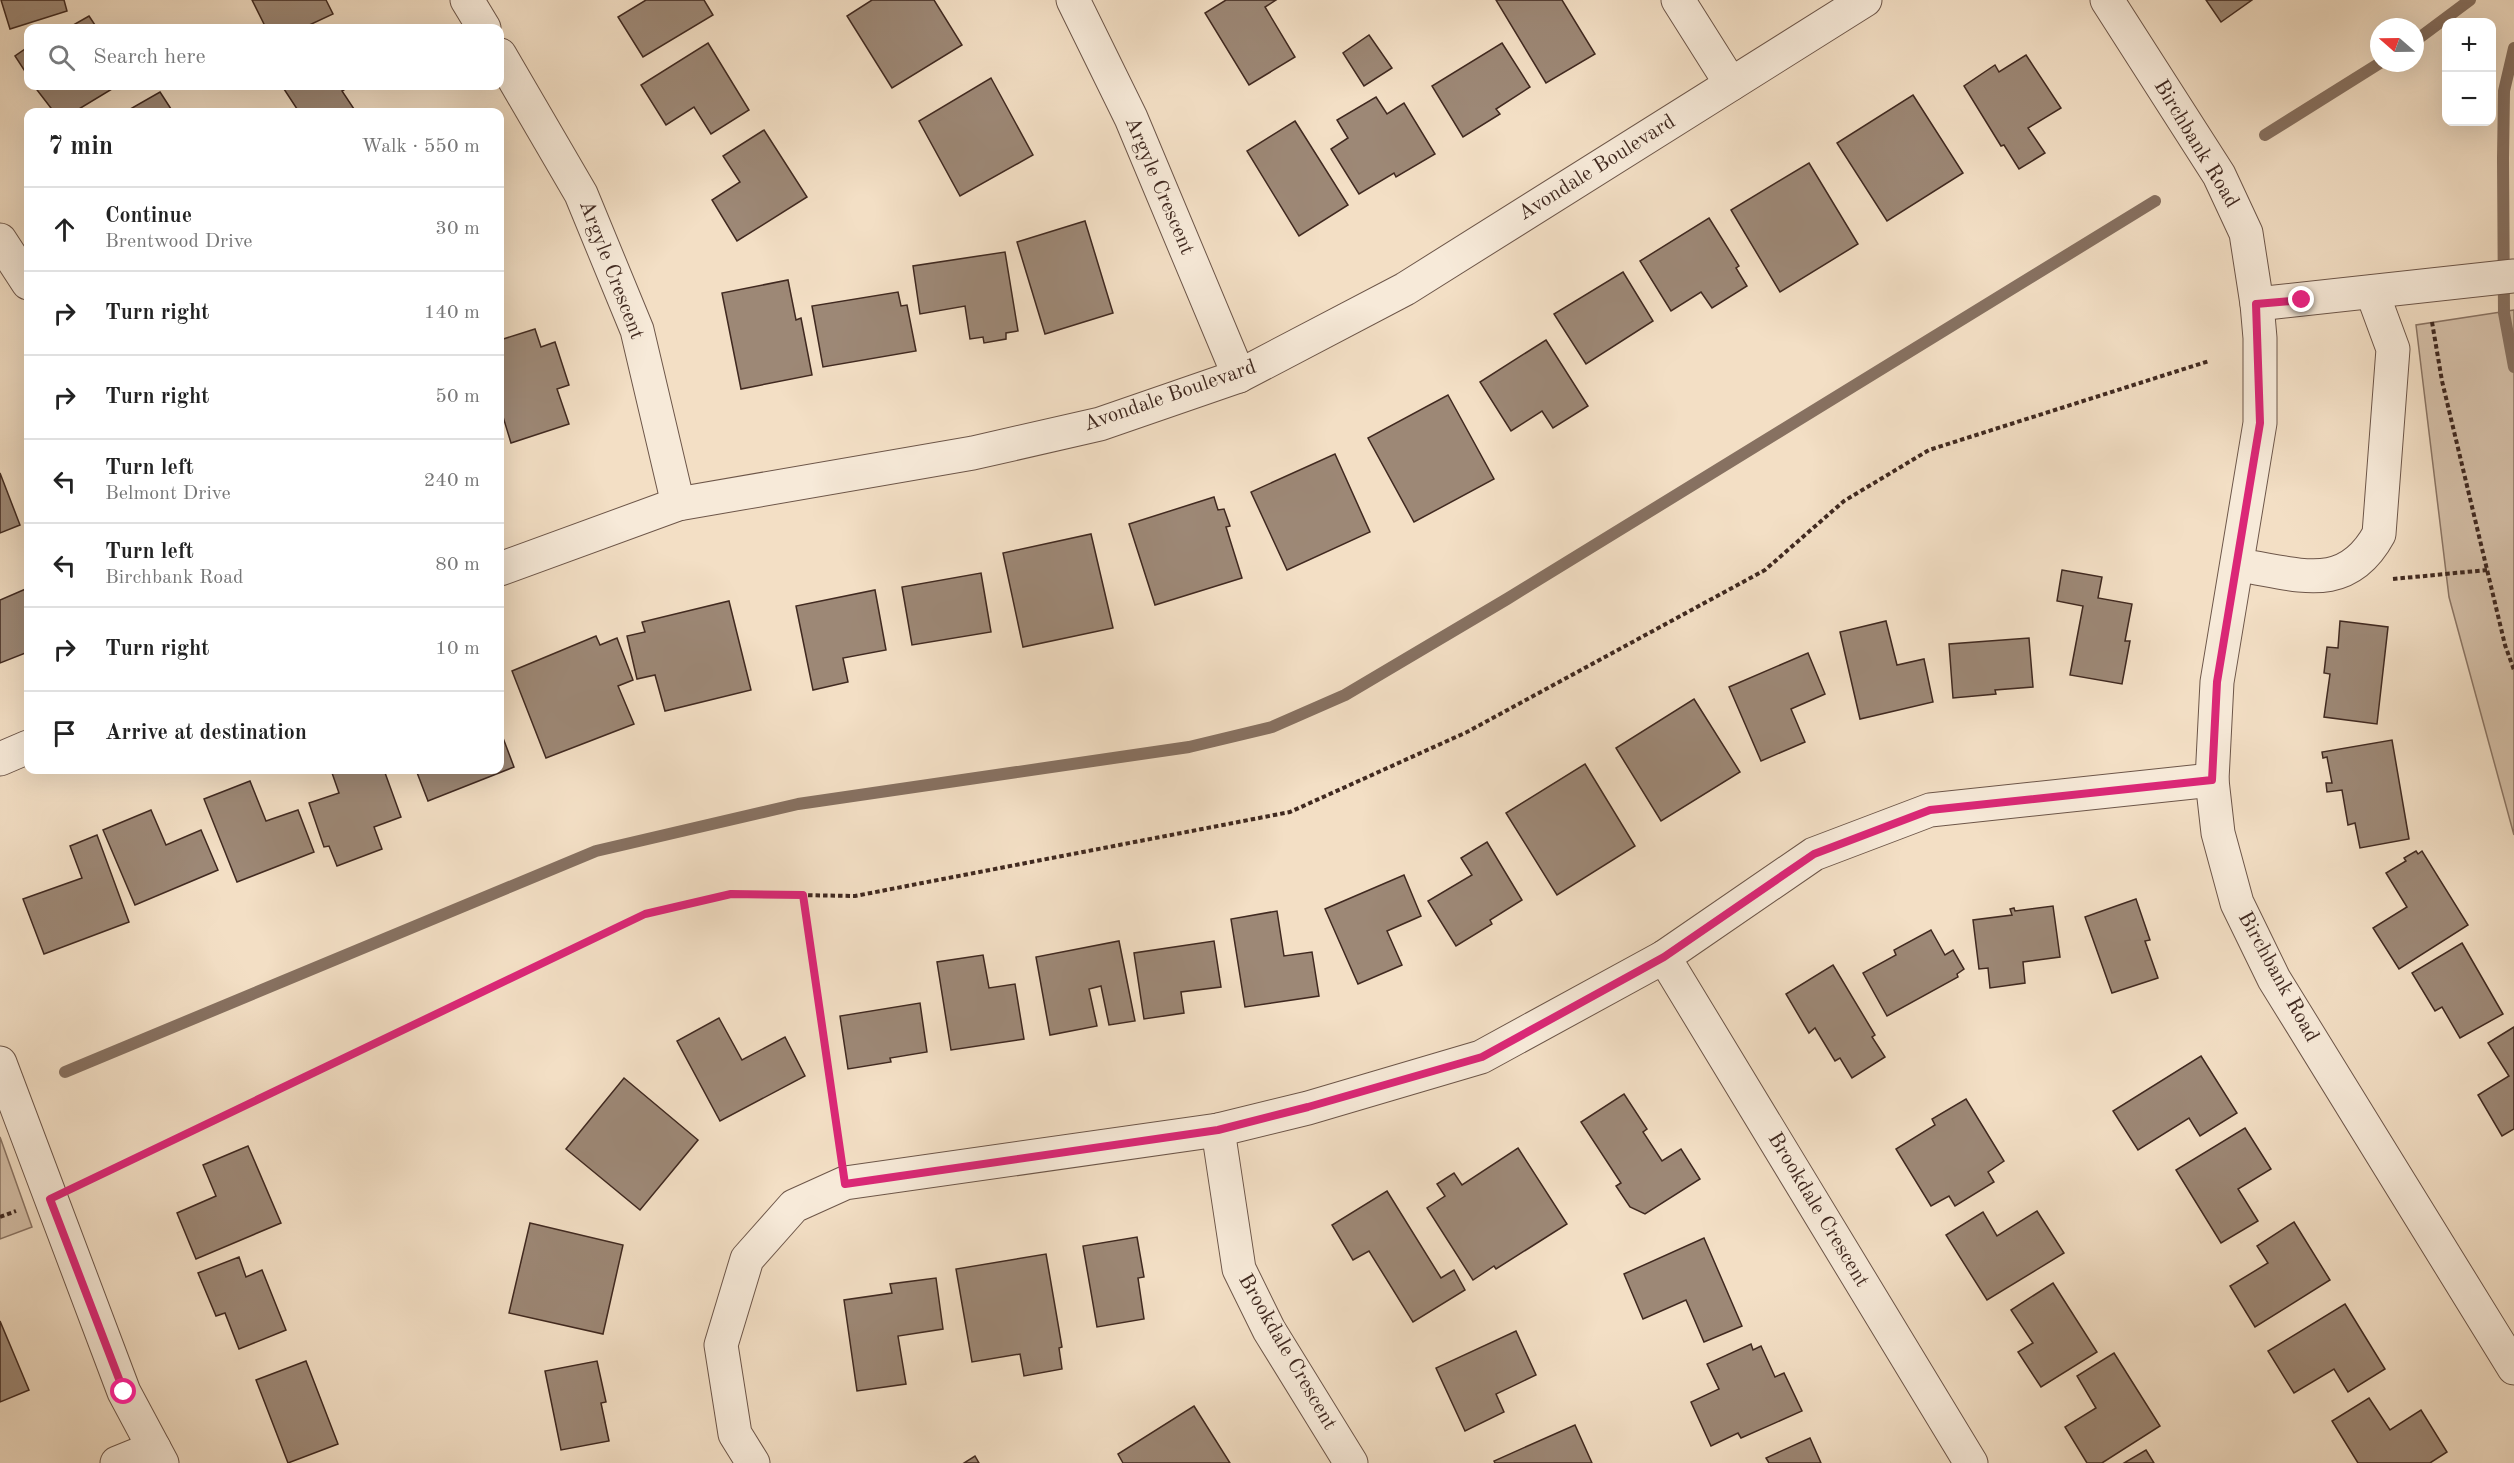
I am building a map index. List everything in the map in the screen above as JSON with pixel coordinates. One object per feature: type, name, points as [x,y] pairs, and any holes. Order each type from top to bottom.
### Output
[{"type":"street","points":[[467,0],[482,24]]},
{"type":"street","name":"Argyle Crescent","points":[[1072,0],[1131,118],[1239,376]]},
{"type":"street","points":[[1678,0],[1731,84]]},
{"type":"street","name":"Avondale Boulevard","points":[[504,568],[678,504],[973,453],[1100,424],[1239,376],[1405,290],[1865,0]]},
{"type":"street","name":"Birchbank Road","points":[[2108,0],[2218,175],[2246,232],[2256,304],[2260,423],[2217,682],[2212,780],[2218,833],[2237,903],[2274,980],[2514,1368]]},
{"type":"street","name":"Argyle Crescent","points":[[504,62],[581,194],[637,330],[678,504]]},
{"type":"street","points":[[0,240],[24,277]]},
{"type":"street","points":[[2256,304],[2514,276]]},
{"type":"street","points":[[2238,564],[2311,576],[2333,575],[2353,567],[2369,553],[2379,534],[2383,513],[2393,349],[2372,292]]},
{"type":"street","points":[[0,759],[24,749]]},
{"type":"street","points":[[753,1463],[735,1434],[721,1345],[747,1259],[794,1206],[845,1184],[1218,1130],[1308,1107],[1482,1057],[1664,957],[1814,854],[1930,810],[2212,780]]},
{"type":"street","name":"Brookdale Crescent","points":[[1664,957],[1971,1463]]},
{"type":"street","points":[[0,1064],[124,1392],[158,1456],[117,1463]]},
{"type":"street","name":"Brookdale Crescent","points":[[1218,1130],[1239,1269],[1269,1330],[1351,1463]]},
{"type":"path","points":[[2433,285],[2442,381],[2505,645],[2514,670]]},
{"type":"path","points":[[0,1217],[50,1199],[645,914],[731,894],[855,896],[1290,812],[1467,732],[1765,570],[1844,501],[1929,450],[2209,361]]},
{"type":"path","points":[[2353,567],[2388,580],[2487,570]]},
{"type":"path","points":[[803,895],[845,1184]]},
{"type":"shaded area","points":[[2514,310],[2514,835],[2449,597],[2416,325]]},
{"type":"shaded area","points":[[0,1137],[32,1227],[0,1239]]},
{"type":"building","points":[[1,0],[64,0],[67,11],[10,29]]},
{"type":"building","points":[[252,0],[326,0],[333,14],[312,24],[264,24]]},
{"type":"building","points":[[646,0],[704,0],[713,15],[643,57],[618,17]]},
{"type":"building","points":[[872,0],[934,0],[962,45],[892,88],[847,16]]},
{"type":"building","points":[[1226,0],[1276,0],[1265,7],[1295,57],[1249,85],[1205,13]]},
{"type":"building","points":[[1496,0],[1562,0],[1595,54],[1546,83]]},
{"type":"building","points":[[2206,0],[2252,0],[2221,22]]},
{"type":"building","points":[[89,16],[94,24],[75,24]]},
{"type":"building","points":[[1369,35],[1392,68],[1364,86],[1343,53]]},
{"type":"building","points":[[708,43],[749,110],[711,134],[694,107],[666,125],[641,85]]},
{"type":"building","points":[[1502,43],[1530,87],[1496,109],[1500,114],[1463,137],[1432,86]]},
{"type":"building","points":[[24,50],[24,70],[15,56]]},
{"type":"building","points":[[2026,55],[2061,108],[2028,128],[2045,153],[2019,169],[2004,145],[2001,146],[1964,86],[1995,65],[1999,72]]},
{"type":"building","points":[[991,78],[1033,155],[960,196],[919,121]]},
{"type":"building","points":[[37,90],[110,90],[81,108],[51,108]]},
{"type":"building","points":[[285,90],[344,90],[342,91],[353,108],[296,108]]},
{"type":"building","points":[[160,92],[170,108],[132,108]]},
{"type":"building","points":[[1913,95],[1963,173],[1887,221],[1837,143]]},
{"type":"building","points":[[1376,97],[1387,114],[1404,103],[1435,154],[1396,177],[1394,173],[1359,194],[1331,149],[1348,138],[1337,120]]},
{"type":"building","points":[[1295,121],[1348,205],[1299,236],[1247,151]]},
{"type":"building","points":[[764,130],[807,197],[737,241],[712,200],[740,182],[723,156]]},
{"type":"building","points":[[1809,163],[1858,244],[1780,292],[1731,210]]},
{"type":"building","points":[[1709,218],[1739,266],[1736,268],[1747,286],[1712,308],[1701,292],[1671,311],[1640,261]]},
{"type":"building","points":[[1085,221],[1113,313],[1045,334],[1017,242]]},
{"type":"building","points":[[1005,252],[1018,331],[1006,333],[1006,339],[984,343],[983,337],[970,339],[965,306],[920,314],[913,266]]},
{"type":"building","points":[[1623,272],[1653,321],[1586,364],[1554,314]]},
{"type":"building","points":[[788,280],[796,320],[801,318],[812,375],[741,389],[722,293]]},
{"type":"building","points":[[898,292],[901,306],[907,305],[916,351],[823,367],[812,306]]},
{"type":"building","points":[[535,329],[541,347],[555,342],[569,385],[557,389],[569,424],[511,443],[504,420],[504,339]]},
{"type":"building","points":[[1546,340],[1588,406],[1553,428],[1542,411],[1511,431],[1480,382]]},
{"type":"building","points":[[1448,395],[1494,479],[1414,522],[1368,438]]},
{"type":"building","points":[[1335,454],[1370,532],[1287,570],[1251,492]]},
{"type":"building","points":[[0,473],[20,525],[0,533]]},
{"type":"building","points":[[1214,497],[1218,510],[1224,509],[1230,526],[1226,527],[1242,578],[1155,605],[1129,524]]},
{"type":"building","points":[[1091,534],[1113,628],[1023,647],[1003,553]]},
{"type":"building","points":[[2062,570],[2102,577],[2098,598],[2132,604],[2125,641],[2130,641],[2122,684],[2070,675],[2083,606],[2057,601]]},
{"type":"building","points":[[981,573],[991,632],[912,645],[902,587]]},
{"type":"building","points":[[24,590],[24,654],[0,663],[0,600]]},
{"type":"building","points":[[875,590],[886,650],[843,658],[848,682],[813,690],[796,606]]},
{"type":"building","points":[[729,601],[751,690],[665,711],[655,675],[637,679],[627,636],[645,632],[642,622]]},
{"type":"building","points":[[1886,621],[1897,665],[1924,659],[1933,702],[1860,719],[1840,632]]},
{"type":"building","points":[[2340,621],[2388,627],[2377,724],[2324,717],[2330,674],[2324,673],[2327,647],[2338,648]]},
{"type":"building","points":[[596,636],[600,645],[617,638],[633,680],[618,686],[634,724],[546,758],[512,671]]},
{"type":"building","points":[[2029,638],[2033,687],[1995,690],[1996,694],[1953,698],[1949,644]]},
{"type":"building","points":[[1808,653],[1825,694],[1791,709],[1805,742],[1761,761],[1729,687]]},
{"type":"building","points":[[1694,699],[1740,772],[1661,821],[1616,748]]},
{"type":"building","points":[[2392,740],[2409,839],[2360,848],[2355,823],[2348,825],[2342,790],[2327,792],[2326,783],[2332,783],[2327,757],[2323,758],[2322,752]]},
{"type":"building","points":[[504,741],[514,767],[504,771]]},
{"type":"building","points":[[1585,764],[1635,846],[1557,895],[1506,813]]},
{"type":"building","points":[[332,774],[385,774],[401,817],[374,827],[382,849],[337,866],[329,846],[324,847],[309,803],[339,793]]},
{"type":"building","points":[[418,774],[496,774],[428,801]]},
{"type":"building","points":[[250,781],[266,821],[298,810],[314,852],[237,882],[204,799]]},
{"type":"building","points":[[151,810],[166,845],[201,830],[218,870],[135,905],[103,830]]},
{"type":"building","points":[[97,835],[129,922],[44,954],[23,899],[82,878],[70,846]]},
{"type":"building","points":[[1487,842],[1522,900],[1490,920],[1492,924],[1456,946],[1428,901],[1472,875],[1461,858]]},
{"type":"building","points":[[2416,851],[2418,854],[2422,851],[2468,925],[2399,969],[2373,928],[2407,907],[2386,873],[2406,861],[2404,858]]},
{"type":"building","points":[[1404,875],[1421,916],[1387,931],[1402,965],[1358,984],[1325,909]]},
{"type":"building","points":[[2136,899],[2150,940],[2145,941],[2158,978],[2112,993],[2085,917]]},
{"type":"building","points":[[2053,906],[2060,957],[2023,962],[2025,983],[1990,988],[1988,968],[1979,969],[1973,920],[2012,915],[2010,909],[2014,908],[2015,911]]},
{"type":"building","points":[[1277,911],[1284,956],[1312,952],[1319,996],[1245,1007],[1231,919]]},
{"type":"building","points":[[1931,930],[1945,955],[1953,950],[1964,969],[1957,974],[1958,977],[1887,1016],[1863,973],[1896,955],[1894,950]]},
{"type":"building","points":[[1119,941],[1135,1021],[1109,1025],[1101,986],[1089,989],[1097,1026],[1050,1035],[1036,957]]},
{"type":"building","points":[[1214,941],[1221,987],[1181,992],[1184,1013],[1144,1019],[1134,953]]},
{"type":"building","points":[[2462,943],[2503,1014],[2460,1038],[2442,1007],[2435,1011],[2412,973]]},
{"type":"building","points":[[983,955],[989,988],[1015,984],[1024,1039],[951,1050],[937,962]]},
{"type":"building","points":[[1833,965],[1875,1035],[1872,1037],[1885,1057],[1852,1078],[1840,1058],[1835,1061],[1815,1028],[1809,1033],[1786,994]]},
{"type":"building","points":[[920,1003],[927,1052],[890,1058],[891,1062],[848,1069],[840,1016]]},
{"type":"building","points":[[719,1018],[742,1060],[785,1037],[805,1076],[720,1121],[677,1041]]},
{"type":"building","points":[[2514,1027],[2514,1129],[2502,1136],[2478,1095],[2509,1076],[2488,1043]]},
{"type":"building","points":[[2201,1056],[2237,1113],[2200,1136],[2189,1118],[2138,1150],[2113,1111]]},
{"type":"building","points":[[624,1078],[698,1140],[640,1210],[566,1149]]},
{"type":"building","points":[[1624,1094],[1647,1129],[1643,1132],[1662,1161],[1681,1149],[1700,1179],[1645,1214],[1630,1207],[1616,1186],[1621,1183],[1581,1122]]},
{"type":"building","points":[[1966,1099],[2004,1161],[1988,1172],[1994,1182],[1955,1206],[1949,1196],[1931,1206],[1896,1149],[1935,1125],[1932,1119]]},
{"type":"building","points":[[2245,1128],[2271,1169],[2238,1189],[2258,1221],[2221,1243],[2176,1170]]},
{"type":"building","points":[[248,1146],[281,1223],[196,1259],[177,1213],[216,1196],[203,1165]]},
{"type":"building","points":[[1518,1148],[1567,1224],[1496,1269],[1494,1266],[1473,1280],[1427,1208],[1445,1196],[1437,1184],[1454,1173],[1462,1185]]},
{"type":"building","points":[[1387,1191],[1441,1278],[1454,1270],[1465,1290],[1413,1322],[1369,1251],[1353,1260],[1332,1225]]},
{"type":"building","points":[[2037,1211],[2064,1253],[1987,1300],[1946,1235],[1983,1212],[1997,1236]]},
{"type":"building","points":[[2294,1222],[2330,1280],[2255,1327],[2230,1286],[2268,1263],[2257,1246]]},
{"type":"building","points":[[530,1223],[623,1245],[603,1334],[509,1313]]},
{"type":"building","points":[[1137,1237],[1144,1277],[1138,1278],[1144,1319],[1097,1327],[1083,1246]]},
{"type":"building","points":[[1704,1238],[1742,1326],[1704,1342],[1686,1300],[1643,1319],[1624,1274]]},
{"type":"building","points":[[1046,1254],[1062,1347],[1059,1348],[1062,1369],[1024,1376],[1020,1354],[972,1362],[956,1269]]},
{"type":"building","points":[[239,1257],[246,1277],[262,1270],[286,1330],[239,1349],[225,1313],[216,1316],[198,1273]]},
{"type":"building","points":[[936,1278],[943,1329],[898,1336],[906,1384],[857,1391],[844,1300],[892,1293],[890,1284]]},
{"type":"building","points":[[2053,1283],[2097,1352],[2041,1387],[2018,1352],[2033,1343],[2011,1310]]},
{"type":"building","points":[[2345,1304],[2385,1369],[2348,1392],[2334,1369],[2294,1393],[2268,1351]]},
{"type":"building","points":[[0,1321],[29,1390],[0,1402]]},
{"type":"building","points":[[1516,1331],[1536,1375],[1496,1394],[1504,1412],[1465,1431],[1436,1368]]},
{"type":"building","points":[[1751,1344],[1753,1350],[1761,1346],[1775,1377],[1784,1373],[1802,1411],[1741,1438],[1738,1433],[1711,1446],[1691,1402],[1719,1389],[1707,1364]]},
{"type":"building","points":[[2114,1353],[2160,1426],[2102,1463],[2087,1463],[2065,1427],[2096,1408],[2077,1376]]},
{"type":"building","points":[[306,1361],[338,1444],[288,1463],[256,1380]]},
{"type":"building","points":[[597,1361],[606,1402],[601,1403],[609,1441],[561,1450],[545,1371]]},
{"type":"building","points":[[2369,1398],[2390,1430],[2421,1410],[2447,1452],[2430,1463],[2358,1463],[2332,1421]]},
{"type":"building","points":[[1194,1406],[1230,1463],[1123,1463],[1118,1454]]},
{"type":"building","points":[[1575,1425],[1592,1463],[1495,1463],[1494,1461]]},
{"type":"building","points":[[1810,1438],[1821,1463],[1769,1463],[1766,1458]]},
{"type":"building","points":[[2146,1450],[2154,1463],[2124,1463]]},
{"type":"building","points":[[975,1456],[979,1463],[964,1463]]},
{"type":"waterway","points":[[2424,34],[2470,0]]},
{"type":"waterway","points":[[2514,48],[2504,91],[2503,158],[2504,313],[2514,367]]},
{"type":"waterway","points":[[2265,135],[2370,69]]},
{"type":"waterway","points":[[65,1072],[596,851],[798,804],[1189,747],[1272,727],[1345,695],[1507,599],[2155,201]]},
{"type":"route","points":[[124,1392],[50,1199],[645,914],[731,894],[803,895],[845,1184],[1218,1130],[1308,1107],[1482,1057],[1664,957],[1814,854],[1930,810],[2212,780],[2217,682],[2260,423],[2259,338],[2256,304],[2302,300]]}]
